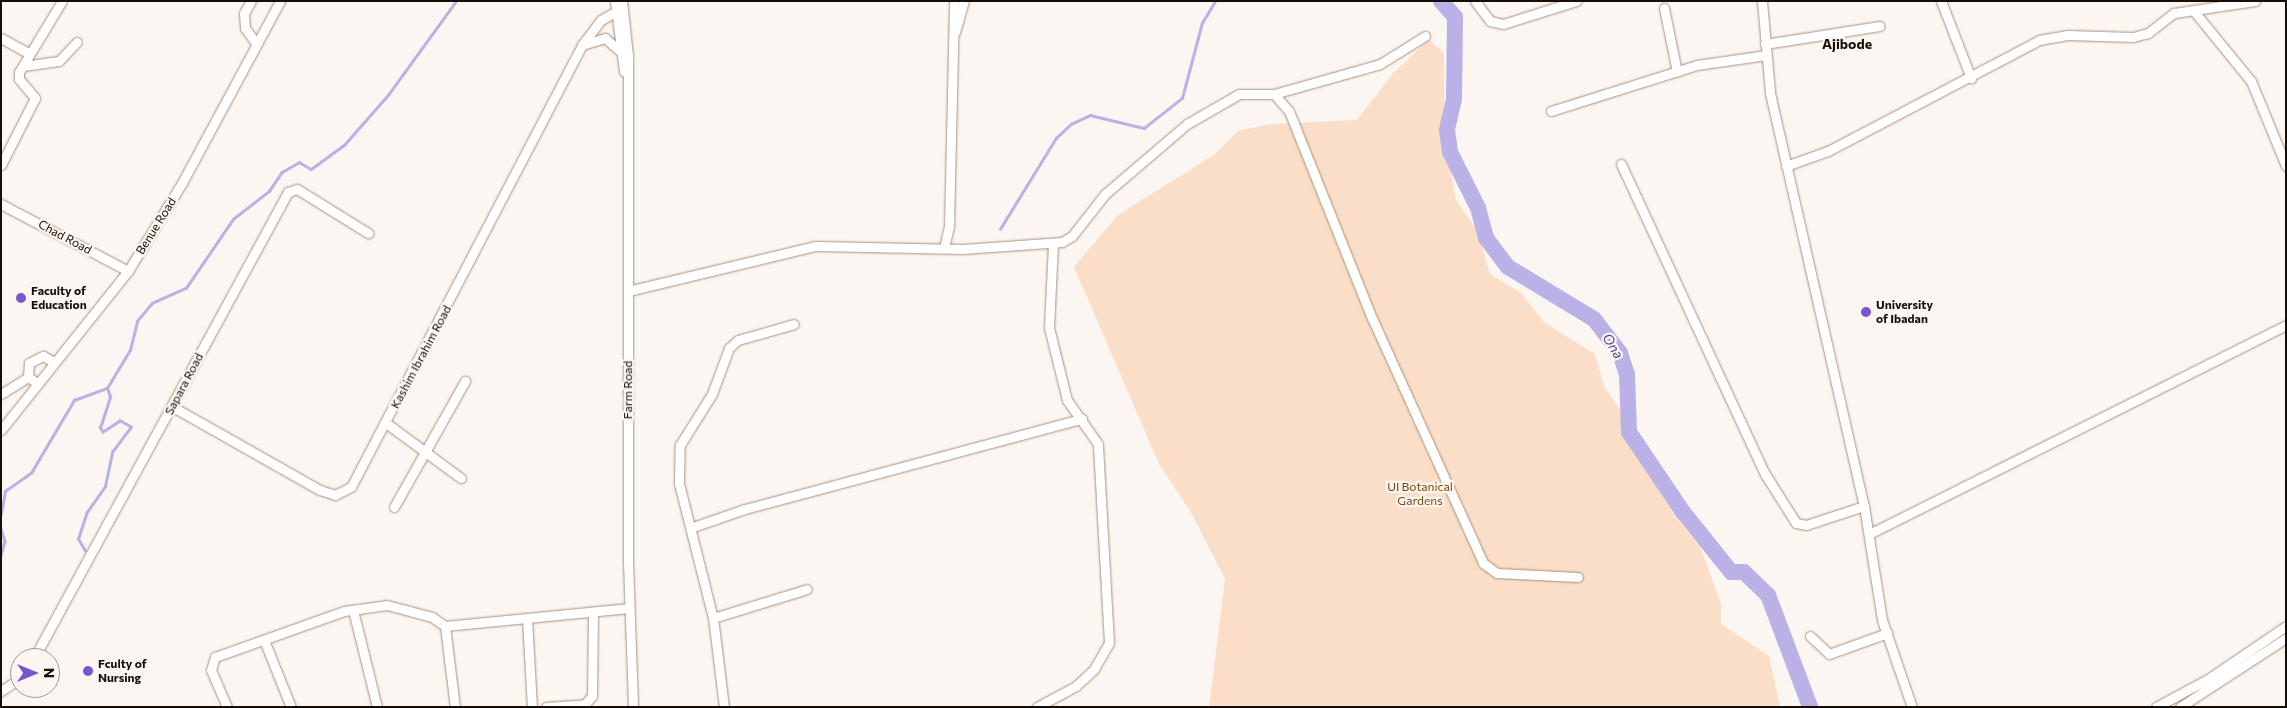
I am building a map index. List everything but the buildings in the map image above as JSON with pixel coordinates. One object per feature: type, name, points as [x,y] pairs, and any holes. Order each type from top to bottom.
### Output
[{"type":"street","points":[[1,165],[35,98],[19,79],[23,66],[28,53],[62,1]]},
{"type":"street","points":[[251,1],[244,13],[245,28],[256,43]]},
{"type":"street","name":"Benue Road","points":[[1,430],[128,271],[182,183],[280,1]]},
{"type":"street","name":"Farm Road","points":[[622,1],[628,291],[629,608],[633,707]]},
{"type":"street","points":[[944,248],[949,227],[954,1]]},
{"type":"street","points":[[953,40],[964,1]]},
{"type":"street","points":[[1475,1],[1490,22],[1503,24],[1576,1]]},
{"type":"street","points":[[1762,1],[1766,56],[1786,166],[1864,506],[1887,633],[1912,707]]},
{"type":"street","points":[[1941,1],[1971,78]]},
{"type":"street","points":[[1786,166],[1828,151],[1971,78],[2039,40],[2068,35],[2133,37],[2148,33],[2168,14],[2255,1]]},
{"type":"street","name":"Farm Road","points":[[617,6],[625,74]]},
{"type":"street","name":"Kashim Ibrahim Road","points":[[173,407],[335,494],[351,487],[582,46],[601,20],[617,6]]},
{"type":"street","points":[[1664,8],[1677,72]]},
{"type":"street","points":[[2193,10],[2252,81],[2286,166]]},
{"type":"street","points":[[1765,44],[1880,26]]},
{"type":"street","points":[[628,291],[816,246],[944,248],[1053,244],[1072,236],[1098,201],[1188,124],[1239,94],[1274,94],[1380,64],[1425,36]]},
{"type":"street","points":[[1,38],[28,53]]},
{"type":"street","points":[[582,46],[605,38],[621,52]]},
{"type":"street","points":[[23,66],[59,61],[76,42]]},
{"type":"street","points":[[1551,111],[1677,72],[1766,56]]},
{"type":"street","points":[[1274,94],[1289,110],[1372,318],[1483,564],[1497,573],[1578,577]]},
{"type":"street","points":[[1621,164],[1765,474],[1796,523],[1806,525],[1864,506]]},
{"type":"street","name":"Sapara Road","points":[[40,648],[173,407],[288,192],[297,189],[368,233]]},
{"type":"street","name":"Chad Road","points":[[1,204],[128,271]]},
{"type":"street","points":[[1037,707],[1076,686],[1094,669],[1109,643],[1098,444],[1067,400],[1049,328],[1053,244]]},
{"type":"street","points":[[724,707],[713,618],[679,484],[680,445],[688,428],[712,394],[729,348],[738,340],[794,324]]},
{"type":"street","points":[[1869,534],[2286,325]]},
{"type":"street","points":[[28,377],[29,363],[36,358],[54,362]]},
{"type":"street","points":[[28,377],[37,383]]},
{"type":"street","points":[[1,394],[28,377]]},
{"type":"street","points":[[394,507],[426,456],[466,381]]},
{"type":"street","points":[[690,528],[745,509],[1082,419]]},
{"type":"street","points":[[386,423],[426,456],[460,478]]},
{"type":"street","points":[[713,618],[807,589]]},
{"type":"street","points":[[227,707],[211,663],[215,657],[353,610],[387,604],[432,617],[445,626],[629,608]]},
{"type":"street","points":[[353,610],[377,707]]},
{"type":"street","points":[[546,707],[585,704],[592,696],[593,612]]},
{"type":"street","points":[[527,618],[532,707]]},
{"type":"street","points":[[445,626],[455,707]]},
{"type":"street","points":[[2156,707],[2208,679],[2286,626]]},
{"type":"street","points":[[1810,636],[1829,654],[1887,633]]},
{"type":"street","points":[[2180,707],[2286,638]]},
{"type":"street","points":[[264,640],[291,707]]},
{"type":"green space","name":"UI Botanical Gardens","points":[[1429,40],[1444,53],[1445,139],[1456,200],[1477,230],[1490,274],[1521,293],[1545,323],[1595,354],[1604,386],[1626,418],[1645,466],[1676,518],[1700,546],[1721,604],[1721,624],[1769,656],[1780,707],[1209,707],[1225,579],[1192,514],[1159,464],[1074,267],[1118,215],[1214,155],[1238,131],[1270,124],[1357,120],[1394,72]]},
{"type":"waterway","points":[[1,514],[5,491],[31,473],[74,400],[107,388],[130,350],[137,321],[152,303],[186,288],[233,219],[269,191],[282,172],[299,162],[311,169],[344,145],[388,95],[456,1]]},
{"type":"waterway","points":[[1000,229],[1056,138],[1071,124],[1090,115],[1144,128],[1182,98],[1202,23],[1215,1]]},
{"type":"waterway","name":"Ona","points":[[1441,1],[1455,17],[1454,99],[1447,130],[1450,152],[1478,208],[1486,238],[1508,267],[1594,319],[1620,353],[1627,374],[1629,432],[1683,512],[1731,572],[1744,572],[1768,595],[1810,707]]},
{"type":"waterway","points":[[85,551],[78,539],[87,512],[105,486],[112,452],[131,427],[120,421],[103,432],[100,428],[110,397],[107,388]]},
{"type":"waterway","points":[[1,529],[5,541],[1,556]]},
{"type":"place","name":"Faculty of Education","points":[[21,298]]},
{"type":"place","name":"University of Ibadan","points":[[1866,312]]},
{"type":"place","name":"Fculty of Nursing","points":[[88,671]]},
{"type":"district","name":"Ajibode","points":[[1847,44]]}]
